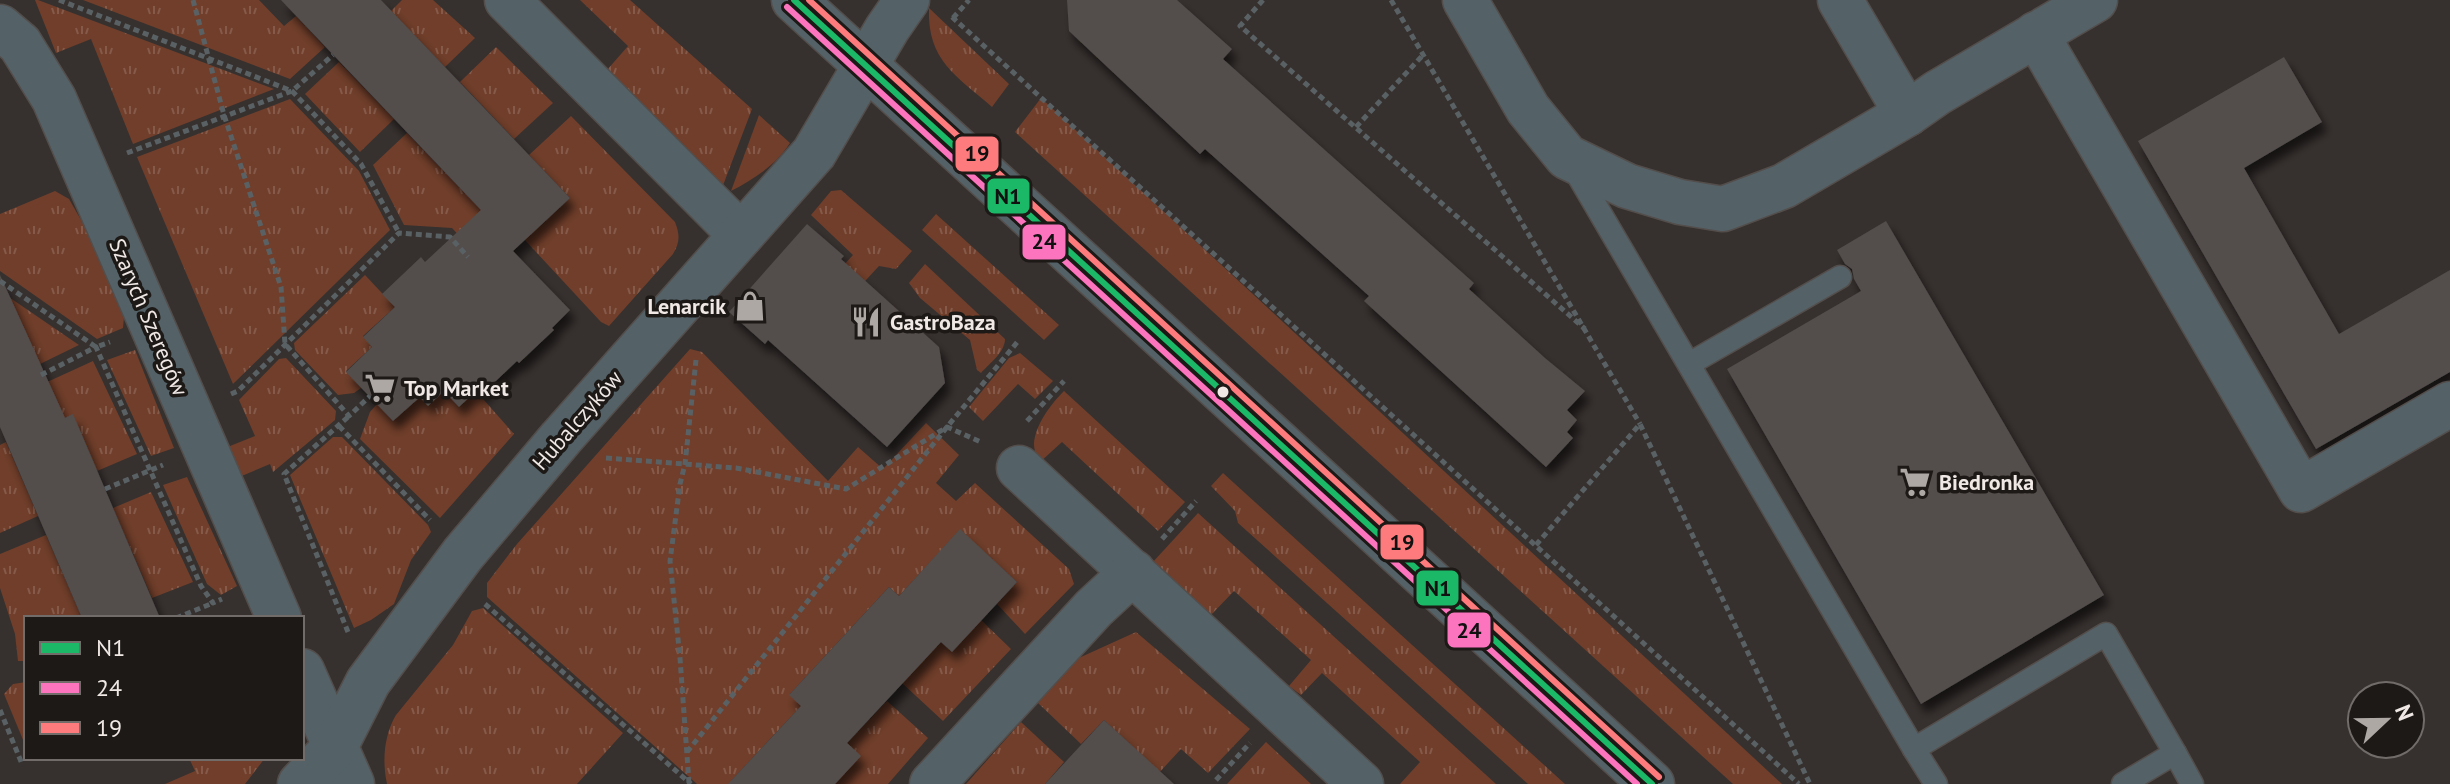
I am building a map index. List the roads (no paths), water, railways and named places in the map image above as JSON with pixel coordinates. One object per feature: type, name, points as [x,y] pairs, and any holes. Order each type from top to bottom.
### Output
[{"type":"street","points":[[507,0],[741,235]]},
{"type":"street","points":[[794,0],[1652,784]]},
{"type":"street","points":[[1465,0],[1528,109],[1567,157],[1627,186],[1680,202],[1723,209],[1784,186],[2095,0]]},
{"type":"street","points":[[1840,0],[1907,114]]},
{"type":"street","name":"Hubalczyków","points":[[300,784],[344,765],[368,682],[463,554],[548,453],[814,153],[895,16],[925,4]]},
{"type":"street","name":"Szarych Szeregów","points":[[0,27],[20,44],[54,99],[272,601]]},
{"type":"street","points":[[2036,34],[2301,490],[2450,404]]},
{"type":"street","points":[[1003,456],[1361,784]]},
{"type":"street","points":[[932,784],[1094,608],[1133,572]]},
{"type":"street","points":[[304,675],[344,765]]},
{"type":"lane","points":[[1567,157],[1936,784]]},
{"type":"lane","points":[[1689,364],[1840,277]]},
{"type":"lane","points":[[1914,749],[2106,634],[2192,784]]},
{"type":"lane","points":[[2123,784],[2175,753]]},
{"type":"place","name":"Lenarcik","points":[[750,306]]},
{"type":"place","name":"GastroBaza","points":[[866,322]]},
{"type":"place","name":"Top Market","points":[[380,388]]},
{"type":"place","name":"Biedronka","points":[[1915,482]]}]
